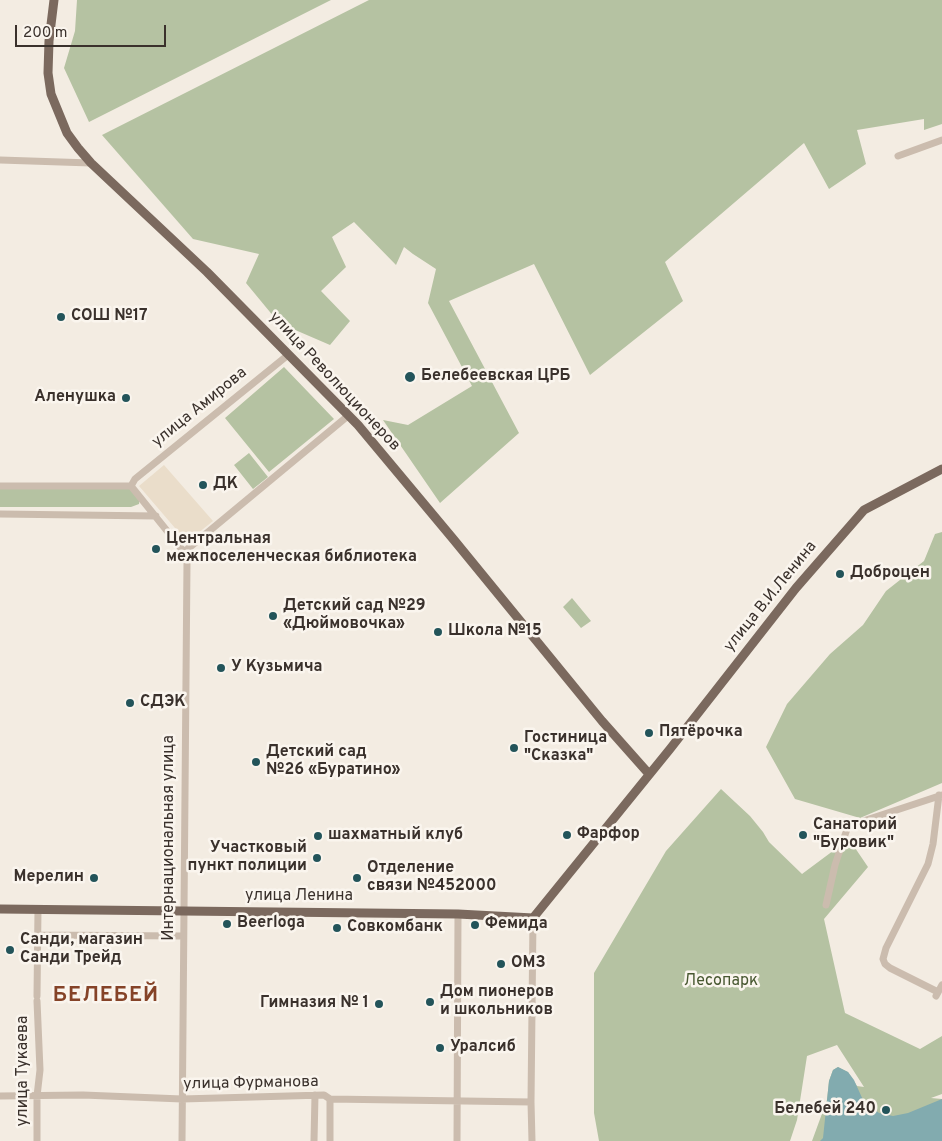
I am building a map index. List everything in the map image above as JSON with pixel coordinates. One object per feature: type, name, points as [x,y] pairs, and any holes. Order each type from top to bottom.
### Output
[{"type":"main road","name":"улица Революционеров","points":[[54,0],[48,41],[48,73],[51,94],[67,133],[90,163],[207,272],[349,415],[602,721],[649,774]]},
{"type":"main road","name":"улица В.И.Ленина","points":[[649,774],[796,588],[864,510],[942,469]]},
{"type":"main road","points":[[533,918],[649,774]]},
{"type":"main road","name":"улица Ленина","points":[[0,909],[458,914],[533,918]]},
{"type":"street","points":[[898,156],[942,140]]},
{"type":"street","points":[[0,160],[90,163]]},
{"type":"street","name":"улица Амирова","points":[[131,486],[135,479],[288,354]]},
{"type":"street","points":[[0,486],[131,486],[184,552],[349,415]]},
{"type":"street","points":[[0,514],[156,516]]},
{"type":"street","name":"Интернациональная улица","points":[[182,1141],[187,562],[184,552]]},
{"type":"street","points":[[826,905],[835,864],[848,826],[941,795],[928,864],[886,948],[883,960],[890,968],[939,991]]},
{"type":"street","name":"улица Тукаева","points":[[37,1141],[37,1096],[40,1070],[37,999],[38,909]]},
{"type":"street","points":[[457,1141],[458,914]]},
{"type":"street","points":[[532,1141],[533,918]]},
{"type":"street","points":[[38,935],[183,936]]},
{"type":"street","name":"улица Фурманова","points":[[0,1096],[83,1095],[182,1099],[324,1095],[330,1099],[531,1102]]},
{"type":"street","points":[[314,1141],[315,1096]]},
{"type":"street","points":[[330,1099],[330,1141]]},
{"type":"green space","points":[[77,0],[331,0],[89,122],[64,68],[75,31]]},
{"type":"green space","points":[[369,0],[942,0],[942,124],[924,130],[924,119],[857,130],[866,164],[829,189],[804,143],[665,262],[683,301],[590,375],[534,264],[449,301],[519,433],[440,503],[383,420],[408,425],[472,386],[428,303],[436,269],[404,247],[396,265],[354,222],[332,237],[346,267],[321,291],[350,321],[330,345],[279,323],[246,283],[259,254],[193,239],[102,135]]},
{"type":"green space","points":[[284,367],[334,419],[269,472],[225,418]]},
{"type":"green space","points":[[249,453],[268,477],[253,489],[234,465]]},
{"type":"green space","points":[[0,489],[132,489],[140,496],[139,504],[131,507],[0,507]]},
{"type":"green space","points":[[942,532],[942,783],[860,818],[795,799],[766,747],[787,704],[830,654],[863,625],[886,591],[924,561],[935,534]]},
{"type":"green space","points":[[572,598],[591,621],[581,628],[563,607]]},
{"type":"green space","name":"Лесопарк","points":[[721,789],[750,816],[769,842],[802,874],[849,839],[868,867],[824,919],[845,1013],[920,1049],[942,1036],[942,1094],[931,1098],[942,1099],[942,1141],[812,1141],[827,1100],[829,1081],[833,1070],[838,1067],[848,1072],[857,1086],[864,1087],[837,1045],[807,1056],[797,1120],[790,1141],[599,1141],[594,1113],[594,973],[666,851]]},
{"type":"shaded area","points":[[164,465],[213,521],[187,542],[139,486]]},
{"type":"water","points":[[838,1067],[848,1072],[854,1080],[863,1100],[879,1113],[893,1116],[908,1113],[942,1099],[942,1141],[820,1141],[823,1138],[829,1081],[833,1070]]},
{"type":"place","name":"СОШ №17","points":[[61,317]]},
{"type":"place","name":"Белебеевская ЦРБ","points":[[410,377]]},
{"type":"place","name":"Аленушка","points":[[126,398]]},
{"type":"place","name":"ДК","points":[[203,485]]},
{"type":"place","name":"Центральная межпоселенческая библиотека","points":[[156,549]]},
{"type":"place","name":"Доброцен","points":[[840,574]]},
{"type":"place","name":"Детский сад №29 «Дюймовочка»","points":[[273,616]]},
{"type":"place","name":"Школа №15","points":[[438,632]]},
{"type":"place","name":"У Кузьмича","points":[[221,668]]},
{"type":"place","name":"СДЭК","points":[[130,703]]},
{"type":"place","name":"Пятёрочка","points":[[649,733]]},
{"type":"place","name":"Гостиница \"Сказка\"","points":[[514,748]]},
{"type":"place","name":"Детский сад №26 «Буратино»","points":[[256,762]]},
{"type":"place","name":"Фарфор","points":[[567,835]]},
{"type":"place","name":"Санаторий \"Буровик\"","points":[[803,835]]},
{"type":"place","name":"шахматный клуб","points":[[318,836]]},
{"type":"place","name":"Участковый пункт полиции","points":[[317,858]]},
{"type":"place","name":"Мерелин","points":[[94,878]]},
{"type":"place","name":"Отделение связи №452000","points":[[357,878]]},
{"type":"place","name":"Beerloga","points":[[227,924]]},
{"type":"place","name":"Фемида","points":[[475,925]]},
{"type":"place","name":"Совкомбанк","points":[[337,928]]},
{"type":"place","name":"Санди, магазин Санди Трейд","points":[[10,950]]},
{"type":"place","name":"ОМЗ","points":[[501,964]]},
{"type":"place","name":"Дом пионеров и школьников","points":[[430,1002]]},
{"type":"place","name":"Гимназия № 1","points":[[379,1004]]},
{"type":"place","name":"Уралсиб","points":[[440,1048]]},
{"type":"place","name":"Белебей 240","points":[[886,1110]]},
{"type":"district","name":"БЕЛЕБЕЙ","points":[[106,997]]}]
